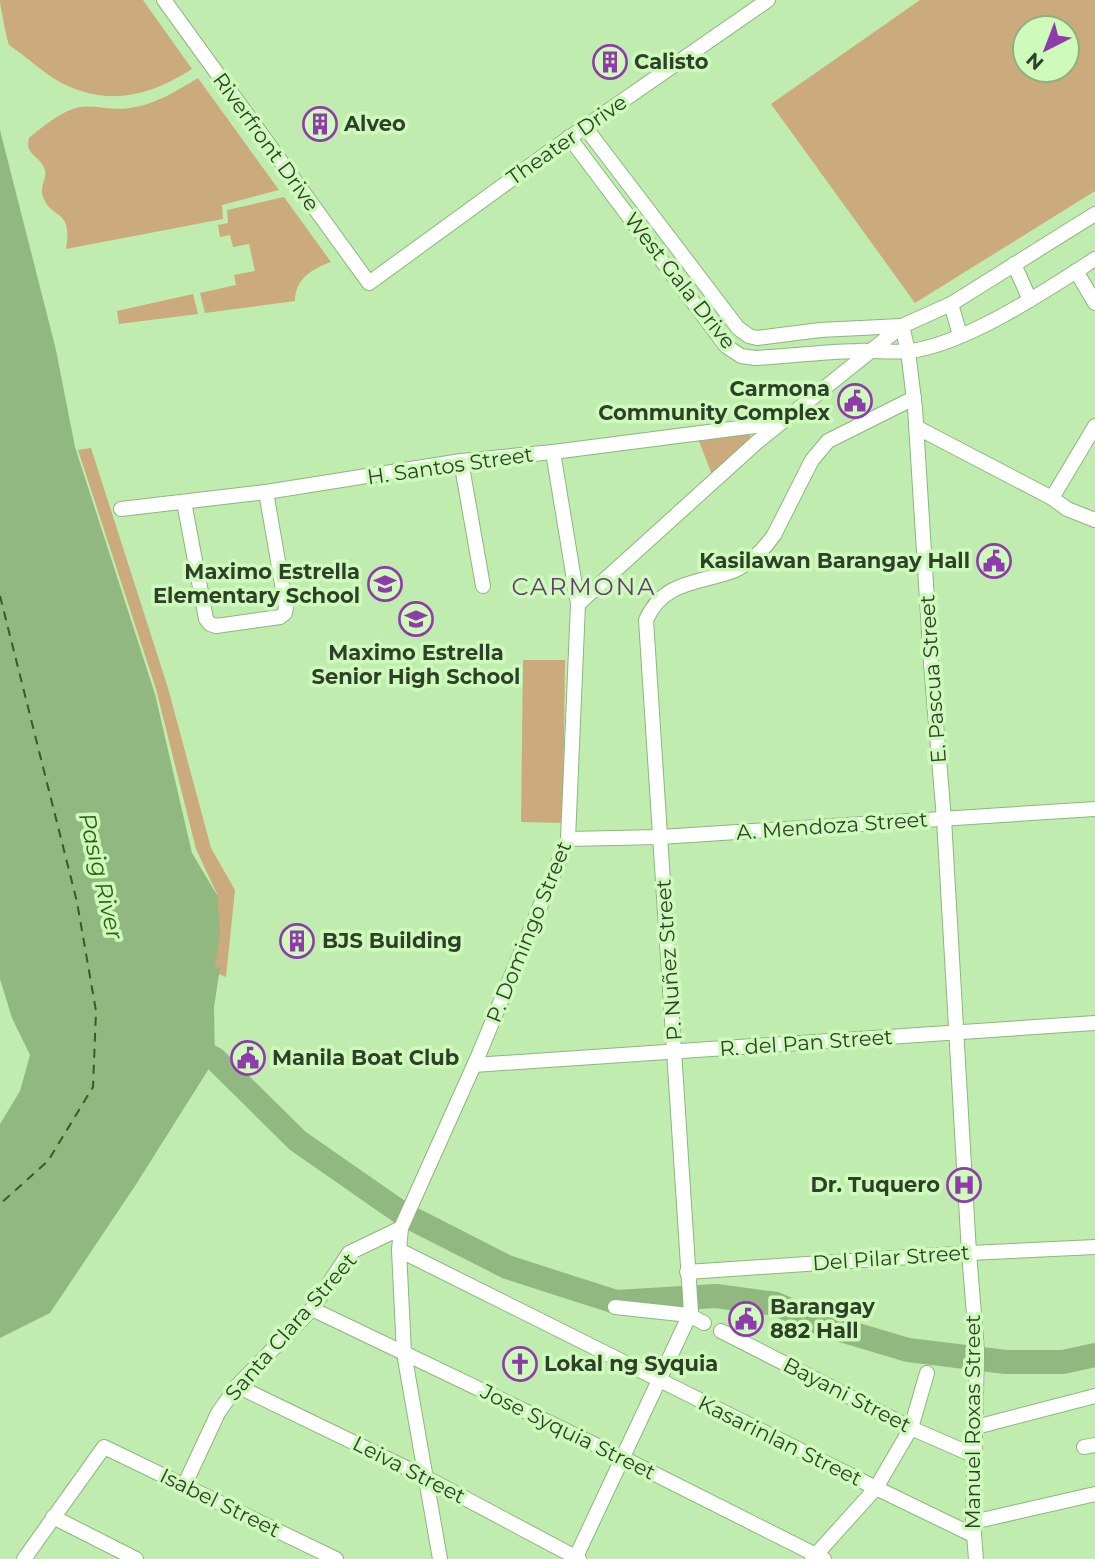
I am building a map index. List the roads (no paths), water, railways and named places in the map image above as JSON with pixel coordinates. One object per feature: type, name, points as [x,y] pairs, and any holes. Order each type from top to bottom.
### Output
[{"type":"street","name":"Riverfront Drive","points":[[164,0],[369,283]]},
{"type":"street","name":"Theater Drive","points":[[369,283],[569,137],[768,0]]},
{"type":"street","name":"West Gala Drive","points":[[585,127],[738,328],[748,336],[757,338],[820,330],[902,326]]},
{"type":"street","name":"West Gala Drive","points":[[569,137],[726,346],[741,356],[755,358],[908,351],[943,342],[1030,300],[1095,259]]},
{"type":"street","points":[[578,604],[779,424],[902,326],[951,304],[1095,215]]},
{"type":"street","points":[[646,239],[662,228]]},
{"type":"street","points":[[1014,264],[1030,300]]},
{"type":"street","points":[[676,278],[691,266]]},
{"type":"street","points":[[1076,271],[1095,303]]},
{"type":"street","points":[[951,304],[960,335]]},
{"type":"street","name":"E. Pascua Street","points":[[902,326],[915,403],[957,1033]]},
{"type":"street","name":"P. Nuñez Street","points":[[690,1314],[646,620],[653,605],[676,587],[735,570],[752,559],[774,535],[819,450],[828,441],[876,417],[915,403]]},
{"type":"street","name":"H. Santos Street","points":[[121,509],[265,492],[461,461],[779,424]]},
{"type":"street","points":[[1052,498],[1095,426]]},
{"type":"street","points":[[916,427],[1052,498],[1067,509],[1095,520]]},
{"type":"street","name":"P. Domingo Street","points":[[440,1559],[404,1353],[399,1250],[405,1221],[474,1065],[568,839],[578,604],[553,452]]},
{"type":"street","points":[[461,461],[483,586]]},
{"type":"street","points":[[184,502],[206,619],[216,626],[285,614],[286,607],[265,492]]},
{"type":"street","name":"A. Mendoza Street","points":[[568,839],[660,836],[1095,809]]},
{"type":"street","name":"R. del Pan Street","points":[[474,1065],[1095,1023]]},
{"type":"street","name":"Manuel Roxas Street","points":[[957,1033],[976,1351],[973,1528],[976,1559]]},
{"type":"street","name":"Santa Clara Street","points":[[184,1486],[218,1413],[237,1386],[312,1309],[349,1253],[405,1221]]},
{"type":"street","name":"Del Pilar Street","points":[[687,1272],[1095,1247]]},
{"type":"street","name":"Kasarinlan Street","points":[[399,1250],[876,1488],[973,1528]]},
{"type":"street","points":[[614,1307],[690,1314],[704,1323]]},
{"type":"street","name":"Jose Syquia Street","points":[[312,1309],[623,1458],[817,1558]]},
{"type":"street","points":[[577,1558],[690,1314]]},
{"type":"street","name":"Bayani Street","points":[[721,1331],[911,1428],[975,1456]]},
{"type":"street","points":[[817,1558],[876,1488],[911,1428],[927,1373]]},
{"type":"street","name":"Leiva Street","points":[[237,1386],[425,1477],[577,1558]]},
{"type":"street","points":[[976,1427],[1095,1396]]},
{"type":"street","name":"Isabel Street","points":[[53,1517],[104,1447],[335,1559]]},
{"type":"street","points":[[973,1528],[1095,1494]]},
{"type":"street","points":[[24,1559],[53,1517],[136,1559]]},
{"type":"water","name":"Pasig River","points":[[0,130],[56,350],[75,447],[155,694],[192,853],[217,895],[220,930],[215,966],[220,968],[214,1007],[215,1059],[50,1313],[0,1338],[0,1124],[20,1091],[30,1055],[12,1018],[0,979]]},
{"type":"waterway","points":[[187,1044],[215,1059],[298,1141],[403,1214],[507,1267],[616,1302],[716,1296],[776,1304],[824,1325],[908,1350],[1006,1362],[1063,1362],[1095,1355]]},
{"type":"place","name":"Calisto","points":[[610,62]]},
{"type":"place","name":"Alveo","points":[[320,124]]},
{"type":"place","name":"Carmona Community Complex","points":[[855,401]]},
{"type":"place","name":"Kasilawan Barangay Hall","points":[[994,561]]},
{"type":"place","name":"Maximo Estrella Elementary School","points":[[385,584]]},
{"type":"place","name":"Maximo Estrella Senior High School","points":[[416,619]]},
{"type":"place","name":"BJS Building","points":[[297,941]]},
{"type":"place","name":"Manila Boat Club","points":[[248,1058]]},
{"type":"place","name":"Dr. Tuquero","points":[[964,1185]]},
{"type":"place","name":"Barangay 882 Hall","points":[[746,1319]]},
{"type":"place","name":"Lokal ng Syquia","points":[[520,1364]]},
{"type":"district","name":"CARMONA","points":[[584,587]]}]
